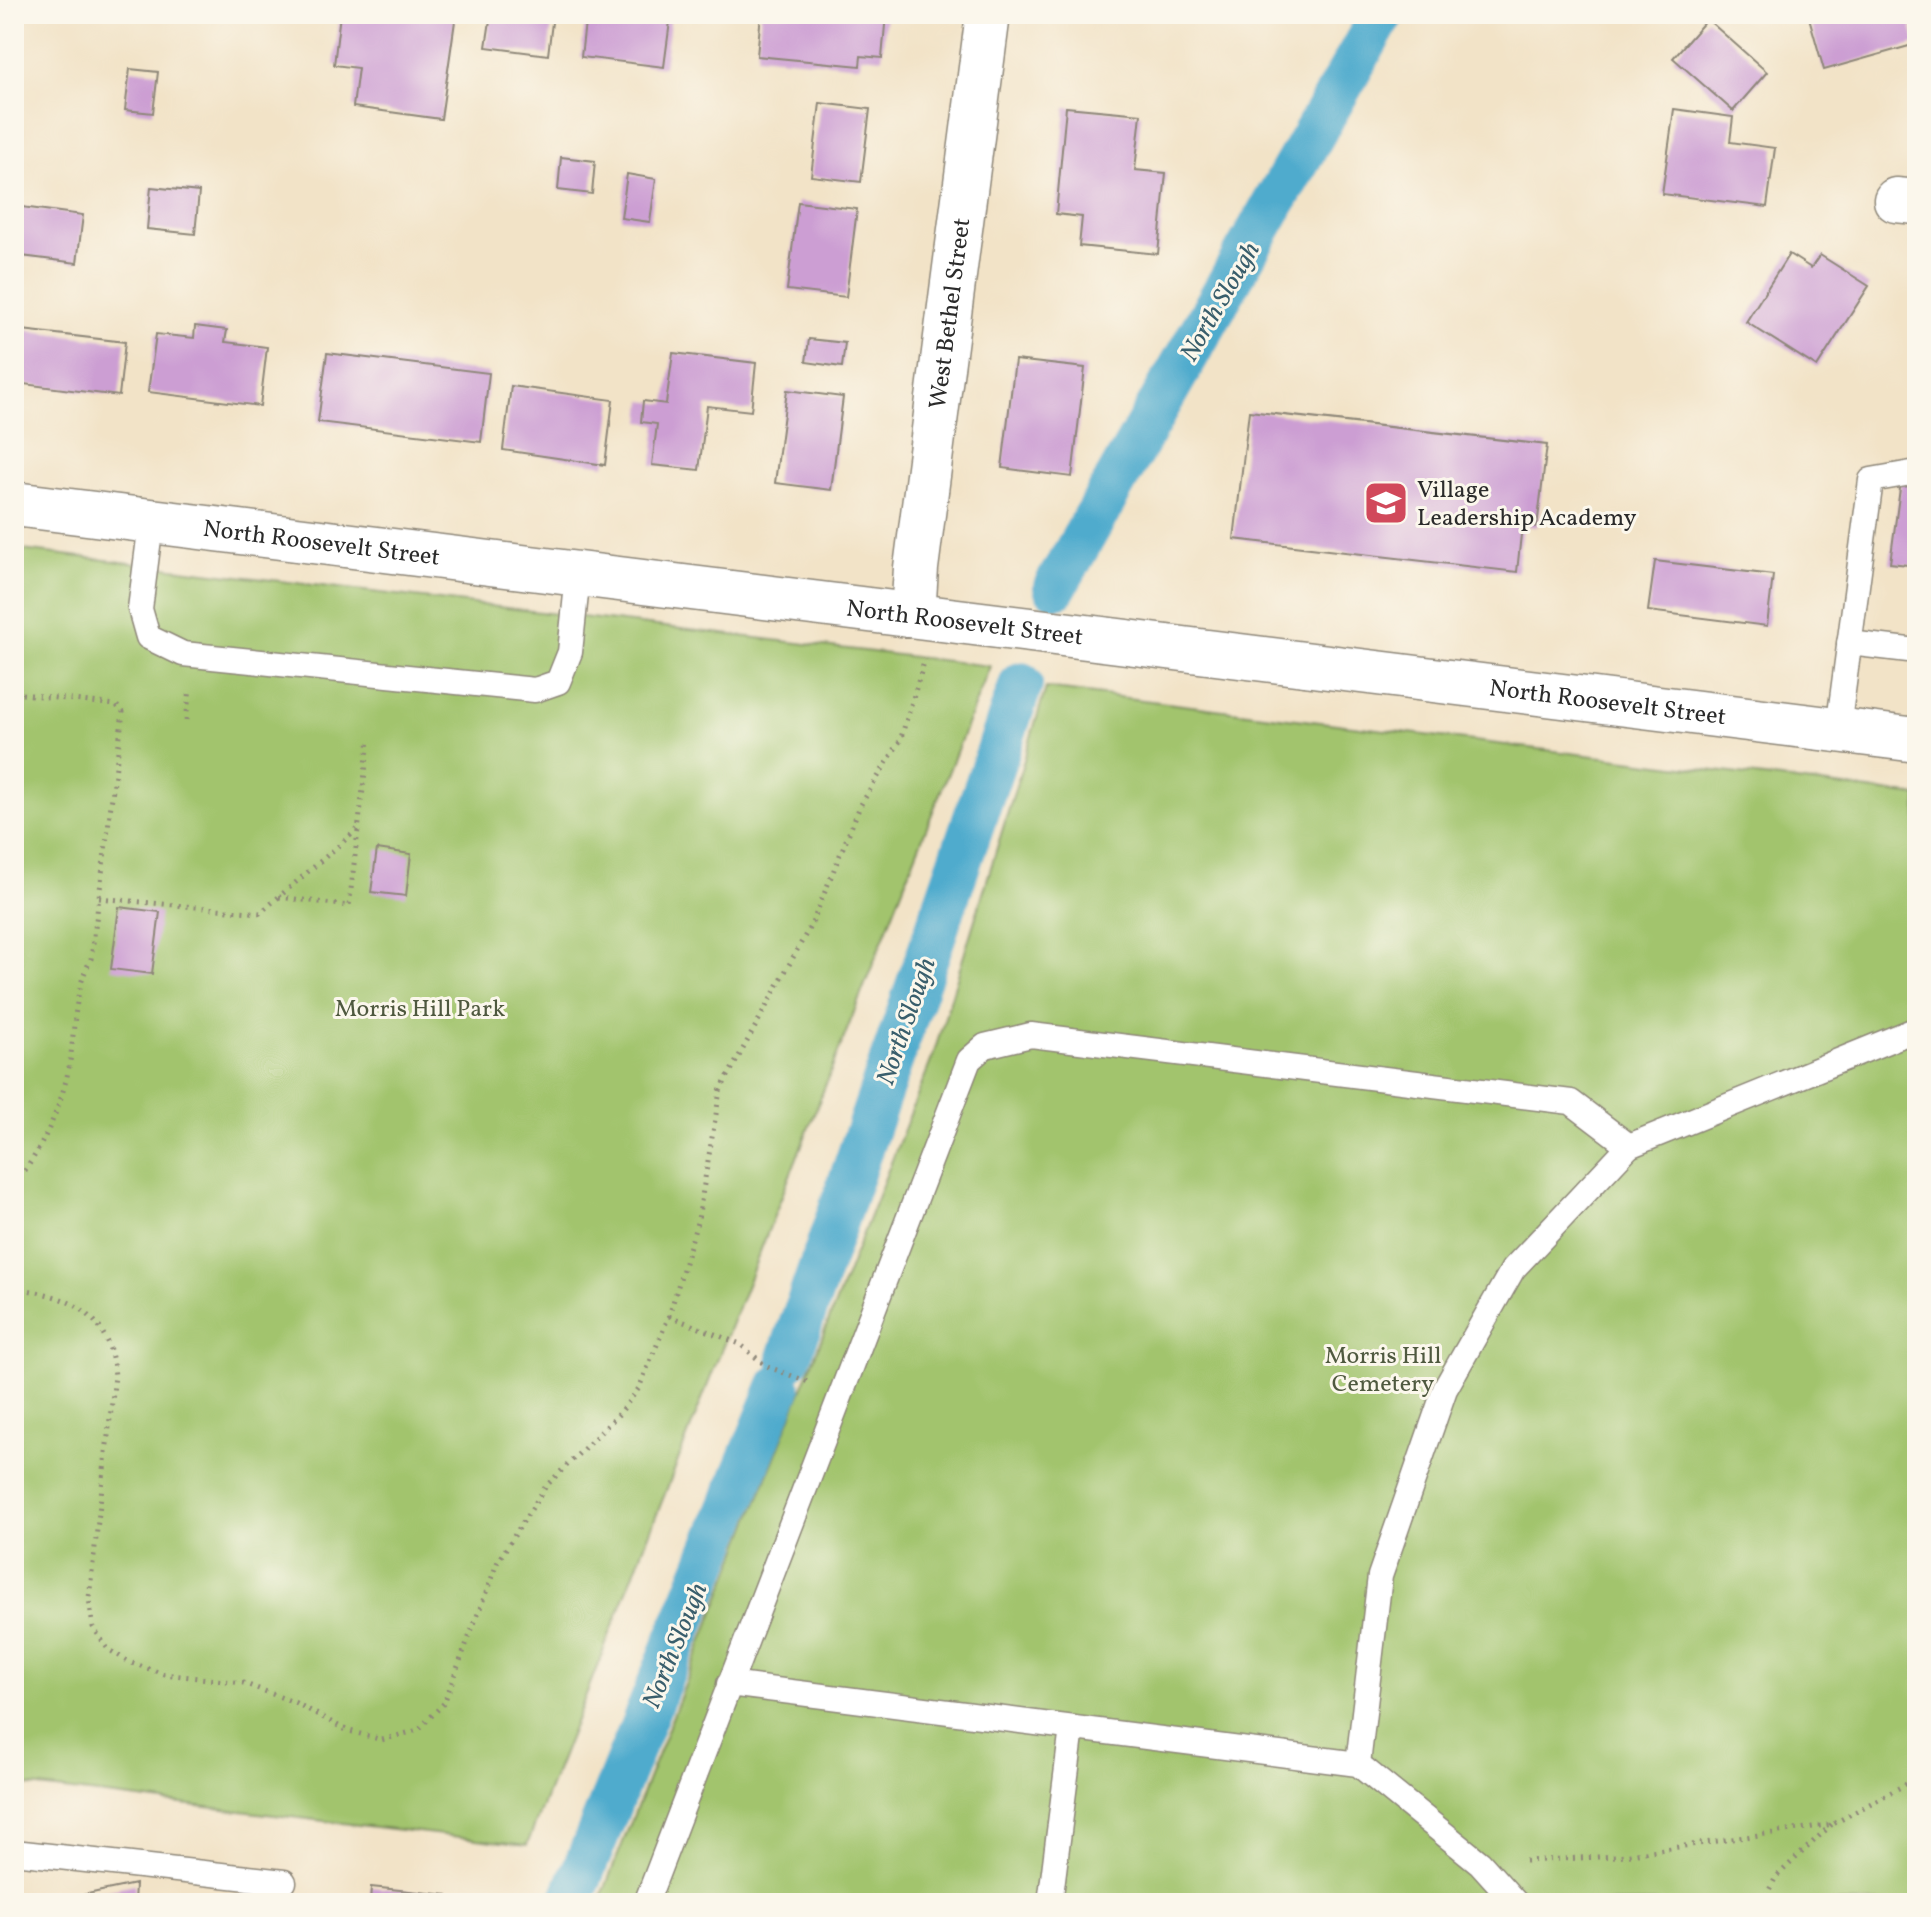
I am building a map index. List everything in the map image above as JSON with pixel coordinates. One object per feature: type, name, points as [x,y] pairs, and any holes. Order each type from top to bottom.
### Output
[{"type":"street","name":"West Bethel Street","points":[[920,633],[916,568],[988,14]]},
{"type":"street","name":"North Roosevelt Street","points":[[14,504],[578,575],[920,633],[1838,729],[1917,740]]},
{"type":"lane","points":[[1838,729],[1871,480],[1917,472]]},
{"type":"lane","points":[[151,523],[140,609],[148,637],[183,654],[535,690],[558,682],[570,652],[578,575]]},
{"type":"lane","points":[[1849,643],[1917,651]]},
{"type":"lane","points":[[1358,1764],[1380,1576],[1445,1389],[1513,1269],[1629,1146],[1917,1029]]},
{"type":"lane","points":[[646,1903],[969,1060],[985,1046],[1031,1035],[1571,1102],[1629,1146]]},
{"type":"lane","points":[[729,1684],[1358,1764],[1480,1863],[1516,1903]]},
{"type":"lane","points":[[1050,1903],[1072,1728]]},
{"type":"lane","points":[[14,1852],[284,1882]]},
{"type":"path","points":[[14,1288],[48,1292],[82,1308],[101,1326],[112,1349],[115,1376],[89,1598],[93,1627],[108,1649],[129,1662],[164,1674],[243,1683],[296,1703],[346,1730],[382,1740],[418,1730],[444,1703],[498,1561],[546,1486],[620,1413],[639,1388],[669,1316],[698,1219],[720,1091],[813,921],[860,806],[900,741],[920,633]]},
{"type":"path","points":[[14,693],[116,705],[123,712],[91,959],[81,979],[69,1066],[53,1119],[14,1185]]},
{"type":"path","points":[[279,897],[349,906],[369,739]]},
{"type":"path","points":[[99,898],[260,913],[358,829]]},
{"type":"path","points":[[669,1316],[740,1344],[766,1366],[842,1395]]},
{"type":"path","points":[[1762,1903],[1776,1877],[1833,1824],[1917,1778]]},
{"type":"path","points":[[1480,1863],[1617,1856],[1833,1824]]},
{"type":"green space","name":"Morris Hill Park","points":[[14,549],[990,666],[527,1845],[14,1784]]},
{"type":"green space","name":"Morris Hill Cemetery","points":[[1046,688],[1917,796],[1917,1903],[599,1903],[933,1056]]},
{"type":"building","points":[[233,14],[286,14],[285,22]]},
{"type":"building","points":[[340,14],[456,14],[441,119],[353,107],[358,68],[334,65]]},
{"type":"building","points":[[491,14],[553,14],[548,55],[486,47]]},
{"type":"building","points":[[586,14],[671,14],[664,67],[581,57]]},
{"type":"building","points":[[761,14],[886,14],[882,58],[861,56],[860,66],[757,56]]},
{"type":"building","points":[[1808,14],[1908,14],[1916,44],[1824,70]]},
{"type":"building","points":[[1707,19],[1767,72],[1733,111],[1673,58]]},
{"type":"building","points":[[130,69],[158,72],[153,113],[125,110]]},
{"type":"building","points":[[820,103],[870,109],[861,182],[811,176]]},
{"type":"building","points":[[1066,107],[1141,114],[1135,170],[1166,173],[1158,254],[1079,246],[1082,217],[1056,214]]},
{"type":"building","points":[[1674,109],[1733,117],[1730,142],[1775,148],[1767,207],[1662,194]]},
{"type":"building","points":[[561,157],[595,161],[592,194],[558,190]]},
{"type":"building","points":[[627,174],[656,179],[650,222],[621,218]]},
{"type":"building","points":[[151,187],[199,192],[195,234],[147,229]]},
{"type":"building","points":[[798,202],[857,209],[846,297],[787,290]]},
{"type":"building","points":[[14,206],[83,215],[77,263],[14,255]]},
{"type":"building","points":[[1789,254],[1811,268],[1820,255],[1869,286],[1817,367],[1746,322]]},
{"type":"building","points":[[195,326],[227,330],[225,342],[267,347],[260,406],[148,392],[156,334],[194,338]]},
{"type":"building","points":[[22,330],[125,342],[119,396],[15,383]]},
{"type":"building","points":[[809,339],[845,343],[842,367],[806,362]]},
{"type":"building","points":[[327,353],[489,373],[481,442],[318,422]]},
{"type":"building","points":[[673,353],[756,363],[751,411],[707,406],[699,470],[652,465],[657,424],[641,422],[643,401],[666,404]]},
{"type":"building","points":[[1015,360],[1085,368],[1072,477],[1002,468]]},
{"type":"building","points":[[511,386],[613,400],[605,465],[503,450]]},
{"type":"building","points":[[787,390],[843,397],[831,490],[775,483]]},
{"type":"building","points":[[1249,411],[1547,445],[1537,527],[1522,525],[1517,572],[1234,539]]},
{"type":"building","points":[[1901,481],[1917,484],[1917,566],[1890,563]]},
{"type":"building","points":[[1655,561],[1773,575],[1767,626],[1648,611]]},
{"type":"building","points":[[377,849],[411,854],[406,896],[371,892]]},
{"type":"building","points":[[119,907],[160,912],[152,974],[111,969]]},
{"type":"building","points":[[135,1884],[134,1903],[49,1903],[49,1902]]},
{"type":"building","points":[[371,1887],[447,1895],[446,1903],[370,1903]]},
{"type":"waterway","name":"North Slough","points":[[1055,587],[1382,14]]},
{"type":"waterway","name":"North Slough","points":[[789,1358],[1021,684]]},
{"type":"waterway","name":"North Slough","points":[[570,1903],[779,1387]]},
{"type":"place","name":"Village Leadership Academy","points":[[1386,503]]}]
